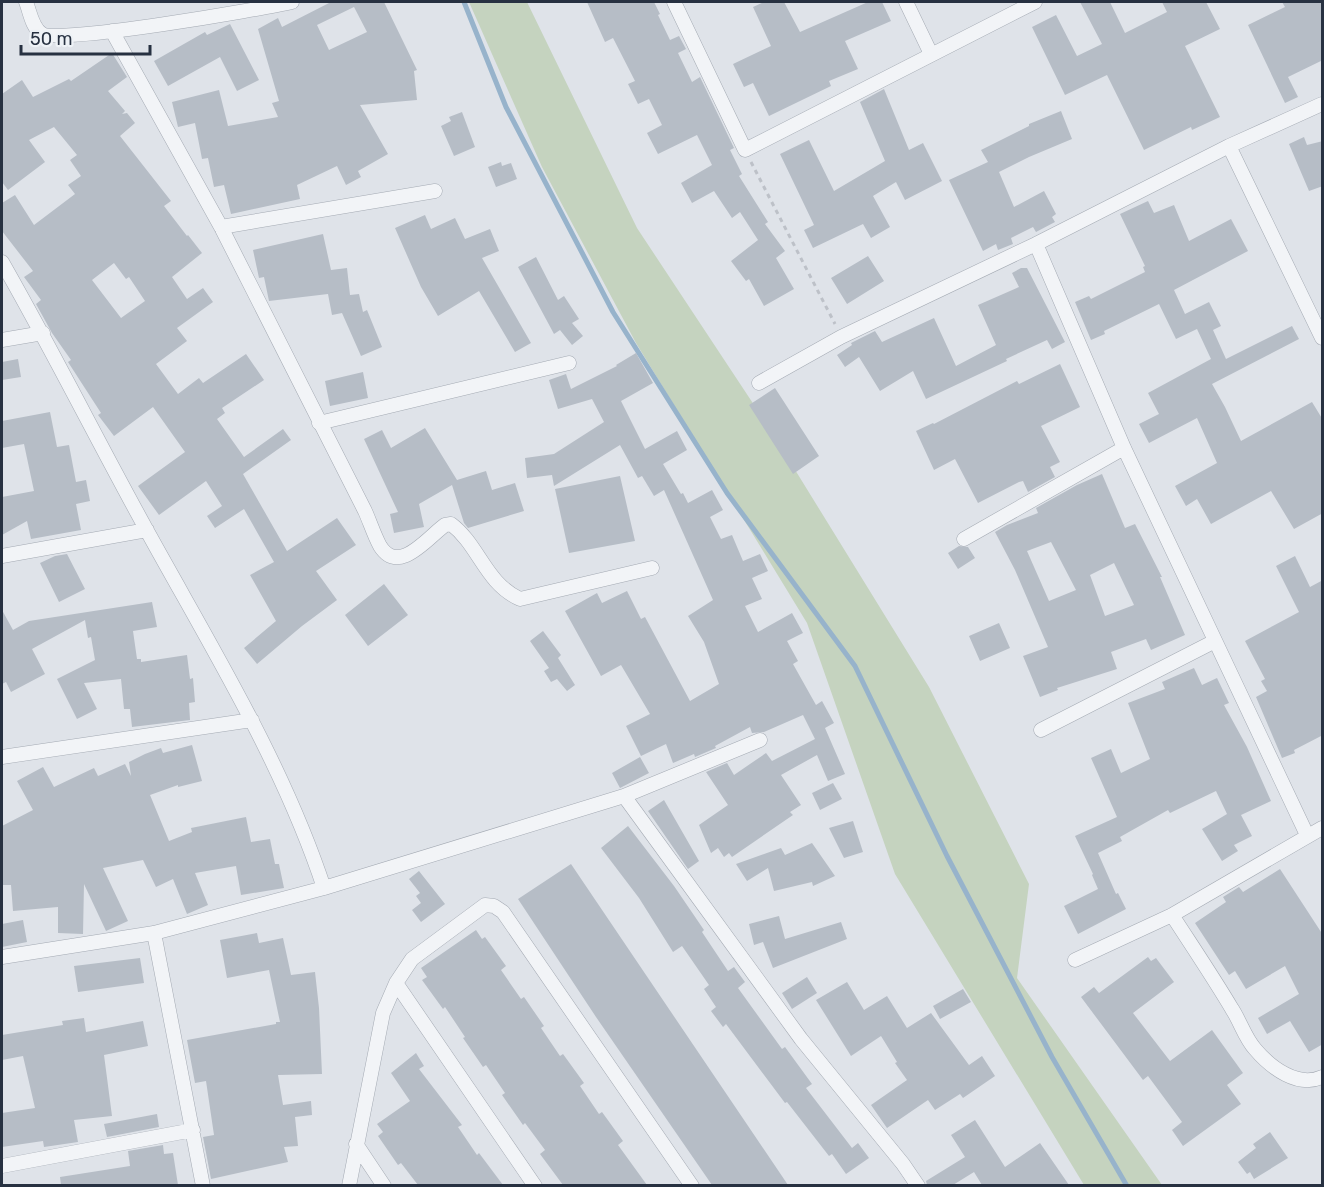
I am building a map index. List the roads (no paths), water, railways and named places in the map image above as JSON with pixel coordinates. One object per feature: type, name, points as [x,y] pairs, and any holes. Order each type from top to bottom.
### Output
[{"type":"street","points":[[26,2],[33,23],[40,33],[49,37],[112,31],[236,7],[292,2]]},
{"type":"street","points":[[674,2],[745,150],[1035,2]]},
{"type":"street","points":[[906,2],[931,54]]},
{"type":"street","points":[[112,31],[221,227],[365,511],[380,546],[387,554],[397,558],[406,556],[445,525],[451,524],[459,530],[506,593],[520,599],[652,568]]},
{"type":"street","points":[[759,383],[841,337],[1036,244],[1229,146],[1323,104]]},
{"type":"street","points":[[1229,146],[1323,338]]},
{"type":"street","points":[[221,227],[435,191]]},
{"type":"street","points":[[1036,244],[1124,448],[1307,835]]},
{"type":"street","points":[[2,262],[252,720],[309,842],[324,888]]},
{"type":"street","points":[[2,340],[42,333]]},
{"type":"street","points":[[319,423],[569,363]]},
{"type":"street","points":[[964,539],[1124,448]]},
{"type":"street","points":[[2,556],[147,530]]},
{"type":"street","points":[[1041,730],[1215,641]]},
{"type":"street","points":[[2,757],[252,720]]},
{"type":"street","points":[[2,957],[154,933],[324,888],[624,796],[760,740]]},
{"type":"street","points":[[624,796],[801,1039],[918,1185]]},
{"type":"street","points":[[1075,960],[1172,915],[1307,835],[1323,828]]},
{"type":"street","points":[[349,1185],[383,1012],[396,983],[412,959],[485,905],[495,906],[503,912],[692,1185]]},
{"type":"street","points":[[1172,915],[1254,1048],[1286,1075],[1312,1082],[1323,1077]]},
{"type":"street","points":[[154,933],[203,1185]]},
{"type":"street","points":[[396,983],[535,1185]]},
{"type":"street","points":[[2,1166],[193,1130]]},
{"type":"street","points":[[356,1144],[384,1185]]},
{"type":"waterway","points":[[464,2],[506,107],[613,312],[727,493],[855,666],[947,856],[1052,1057],[1127,1186]]}]
